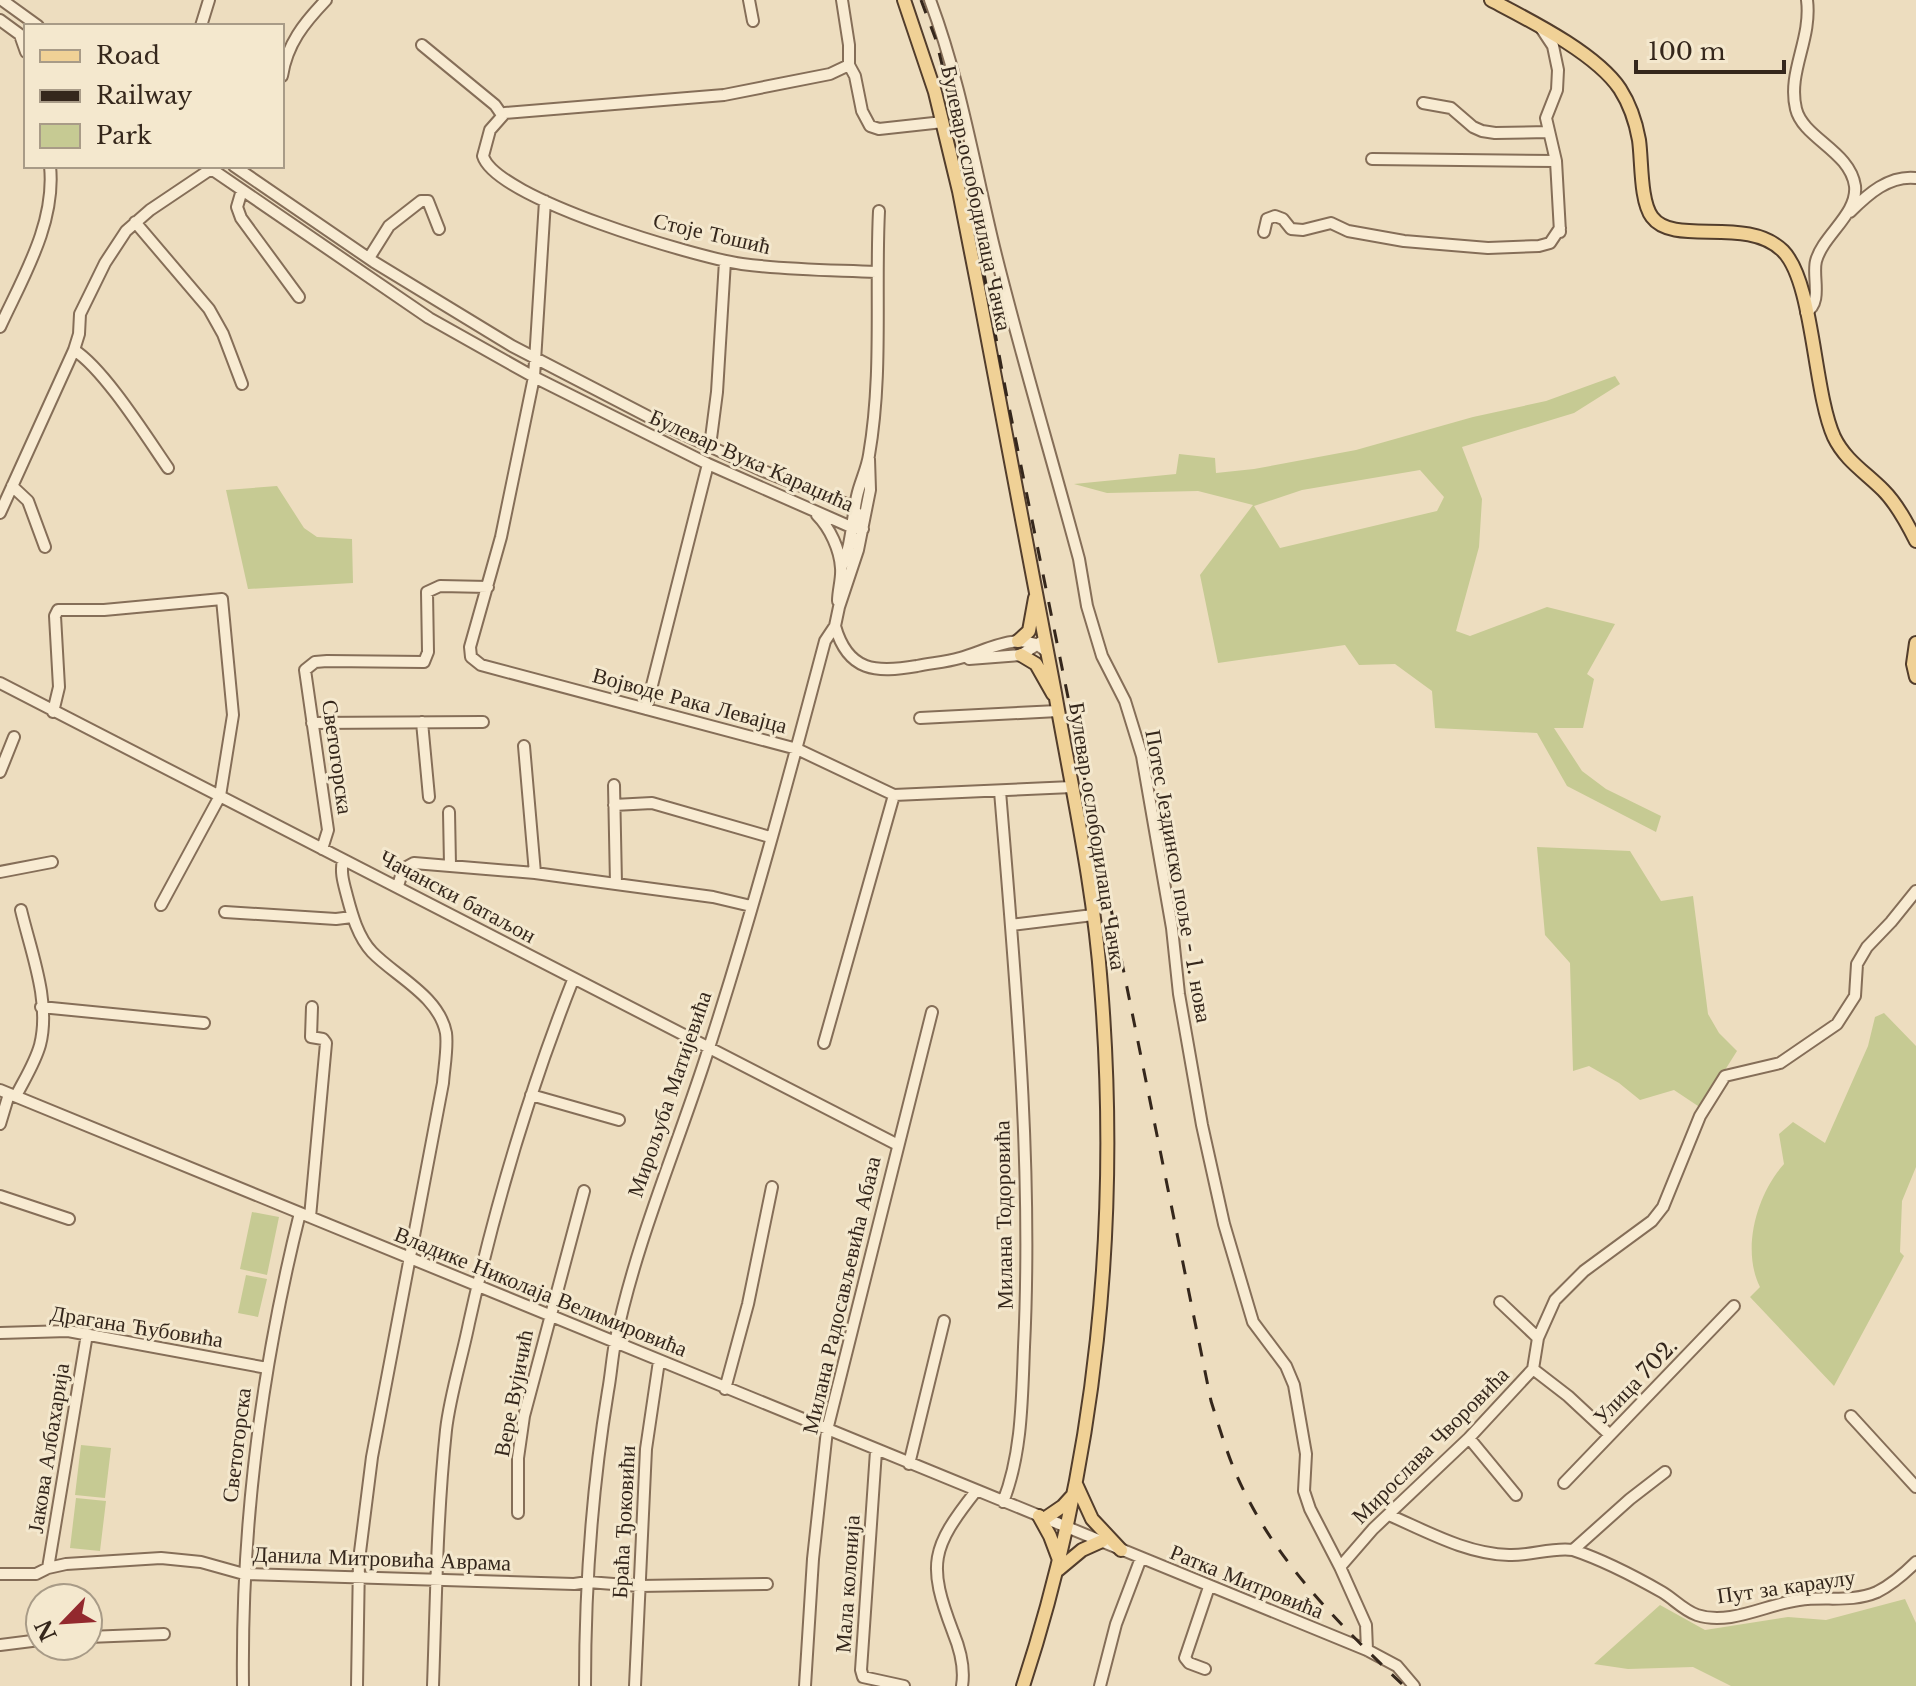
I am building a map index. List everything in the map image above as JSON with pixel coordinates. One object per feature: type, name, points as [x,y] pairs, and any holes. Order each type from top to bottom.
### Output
[{"type":"main road","name":"Булевар ослободилаца Чачка","points":[[904,0],[928,66],[943,122],[974,266],[1072,787],[1101,983],[1107,1097],[1106,1220],[1099,1327],[1075,1489],[1059,1566],[1023,1686]]},
{"type":"main road","points":[[1491,0],[1541,27],[1602,69],[1620,90],[1638,136],[1646,202],[1659,225],[1673,230],[1730,231],[1769,240],[1782,250],[1792,264],[1806,312],[1823,403],[1833,435],[1849,460],[1884,491],[1904,517],[1916,541]]},
{"type":"main road","points":[[1018,641],[1029,631],[1032,605],[1037,595]]},
{"type":"main road","points":[[1916,643],[1913,664],[1916,677]]},
{"type":"main road","points":[[1021,655],[1032,659],[1055,697]]},
{"type":"main road","points":[[1102,1541],[1059,1566],[1042,1518],[1063,1506],[1075,1489],[1092,1519],[1121,1550]]},
{"type":"street","points":[[2,0],[35,24]]},
{"type":"street","points":[[202,24],[209,0]]},
{"type":"street","points":[[284,64],[292,43],[326,0]]},
{"type":"street","points":[[749,0],[753,21]]},
{"type":"street","points":[[842,0],[849,65],[855,76],[862,111],[873,129],[943,122]]},
{"type":"street","name":"Потес Јездинско поље - 1. нова","points":[[930,0],[946,43],[959,93],[995,248],[1079,559],[1087,606],[1102,656],[1125,701],[1142,756],[1172,928],[1179,994],[1202,1125],[1224,1224],[1253,1322],[1286,1366],[1294,1385],[1306,1454],[1304,1491],[1368,1630],[1367,1650]]},
{"type":"street","points":[[1806,312],[1812,309],[1815,302],[1816,259],[1854,196],[1853,179],[1836,154],[1807,128],[1796,111],[1795,74],[1808,26],[1807,0]]},
{"type":"street","points":[[0,20],[23,37]]},
{"type":"street","points":[[1264,232],[1267,219],[1275,216],[1283,219],[1291,229],[1303,230],[1331,223],[1348,231],[1404,241],[1488,248],[1550,243],[1560,233],[1556,161],[1546,118],[1557,90],[1558,70],[1553,46],[1541,27]]},
{"type":"street","points":[[422,45],[495,105],[502,115],[516,111],[724,95],[830,74],[849,65]]},
{"type":"street","points":[[1423,103],[1451,108],[1482,131],[1549,132]]},
{"type":"street","name":"Стоје Тошић","points":[[502,115],[490,130],[483,150],[485,162],[492,170],[545,201],[638,237],[725,261],[798,270],[876,272]]},
{"type":"street","points":[[1372,159],[1556,161]]},
{"type":"street","points":[[0,327],[45,221],[49,204],[50,168]]},
{"type":"street","points":[[0,513],[74,350],[80,314],[115,246],[135,222],[209,168]]},
{"type":"street","name":"Булевар Вука Караџића","points":[[209,168],[429,318],[534,377],[708,464],[857,528]]},
{"type":"street","name":"Булевар Вука Караџића","points":[[237,168],[467,320],[660,423],[854,509],[857,528]]},
{"type":"street","points":[[1837,225],[1877,189],[1898,178],[1916,178]]},
{"type":"street","points":[[242,190],[237,207],[241,218],[299,297]]},
{"type":"street","points":[[369,258],[389,226],[421,201],[428,201],[439,229]]},
{"type":"street","points":[[488,587],[534,377],[545,201]]},
{"type":"street","points":[[841,568],[870,490],[869,459],[877,365],[879,211]]},
{"type":"street","points":[[135,222],[209,309],[223,334],[242,384]]},
{"type":"street","points":[[710,446],[717,392],[725,261]]},
{"type":"street","points":[[74,350],[89,362],[118,398],[168,468]]},
{"type":"street","points":[[854,509],[869,459]]},
{"type":"street","points":[[646,709],[708,464]]},
{"type":"street","points":[[12,486],[25,496],[31,506],[45,547]]},
{"type":"street","points":[[812,510],[828,529],[839,555],[839,607]]},
{"type":"street","name":"Мирољуба Матијевића","points":[[585,1686],[596,1472],[615,1343],[631,1272],[708,1048],[797,749],[825,641],[835,626],[854,565],[857,528]]},
{"type":"street","name":"Светогорска","points":[[322,849],[328,830],[305,670],[315,662],[327,661],[424,662],[428,652],[427,592],[440,586],[488,587]]},
{"type":"street","name":"Војводе Рака Левајца","points":[[488,587],[470,647],[471,657],[481,665],[797,749],[894,795],[1072,787]]},
{"type":"street","points":[[53,712],[59,687],[55,616],[58,610],[104,610],[222,599],[233,715],[220,796],[161,905]]},
{"type":"street","points":[[835,626],[851,656],[874,670],[963,658],[1021,655],[1043,645]]},
{"type":"street","points":[[963,658],[1018,641],[1043,645]]},
{"type":"street","name":"Чачански батаљон","points":[[0,683],[898,1145]]},
{"type":"street","points":[[920,718],[1058,711]]},
{"type":"street","points":[[422,722],[429,797]]},
{"type":"street","points":[[312,723],[483,722]]},
{"type":"street","points":[[0,772],[14,737]]},
{"type":"street","points":[[524,746],[535,873]]},
{"type":"street","points":[[614,785],[616,884]]},
{"type":"street","name":"Милана Тодоровића","points":[[1000,791],[1018,1011],[1026,1286],[1017,1442],[1011,1481],[1003,1502]]},
{"type":"street","points":[[824,1043],[894,795]]},
{"type":"street","points":[[614,805],[652,803],[770,837]]},
{"type":"street","points":[[449,812],[450,865]]},
{"type":"street","points":[[343,860],[342,875],[352,917],[370,950],[415,987],[442,1022],[446,1034],[443,1083],[377,1422],[358,1577],[357,1686]]},
{"type":"street","points":[[0,872],[52,862]]},
{"type":"street","points":[[398,886],[403,869],[410,863],[450,865],[713,897],[751,906]]},
{"type":"street","name":"Мирослава Чворовића","points":[[1340,1567],[1373,1529],[1469,1438],[1533,1369],[1538,1338],[1555,1300],[1584,1271],[1652,1221],[1663,1207],[1700,1116],[1725,1076],[1780,1063],[1837,1024],[1855,996],[1857,964],[1867,947],[1916,891]]},
{"type":"street","points":[[0,1124],[8,1093],[40,1045],[41,1007],[21,910]]},
{"type":"street","points":[[225,912],[336,919],[352,917]]},
{"type":"street","points":[[1011,925],[1093,915]]},
{"type":"street","points":[[433,1686],[436,1578],[447,1428],[478,1286],[510,1162],[573,980]]},
{"type":"street","points":[[41,1007],[204,1023]]},
{"type":"street","name":"Светогорска","points":[[243,1686],[244,1574],[254,1453],[267,1368],[305,1215],[326,1043],[323,1039],[311,1037],[312,1007]]},
{"type":"street","name":"Милана Радосављевића Абаза","points":[[805,1686],[813,1559],[827,1430],[932,1012]]},
{"type":"street","name":"Владике Николаја Велимировића","points":[[8,1093],[1067,1527]]},
{"type":"street","points":[[531,1095],[619,1120]]},
{"type":"street","points":[[725,1389],[748,1304],[772,1187]]},
{"type":"street","name":"Вере Вујичић","points":[[518,1513],[522,1428],[584,1191]]},
{"type":"street","points":[[0,1196],[69,1219]]},
{"type":"street","points":[[1500,1302],[1538,1338]]},
{"type":"street","name":"Улица 702.","points":[[1564,1483],[1734,1306]]},
{"type":"street","points":[[909,1464],[944,1321]]},
{"type":"street","name":"Драгана Ћубовића","points":[[0,1333],[51,1330],[87,1334],[267,1368]]},
{"type":"street","name":"Јакова Албахарија","points":[[48,1568],[87,1334]]},
{"type":"street","name":"Браћа Ђоковићи","points":[[635,1686],[646,1449],[659,1361]]},
{"type":"street","points":[[1533,1369],[1610,1435]]},
{"type":"street","points":[[1851,1416],[1916,1487]]},
{"type":"street","points":[[1469,1438],[1516,1495]]},
{"type":"street","name":"Мала колонија","points":[[876,1451],[861,1670],[863,1677],[904,1686]]},
{"type":"street","points":[[1573,1550],[1665,1472]]},
{"type":"street","points":[[962,1686],[962,1664],[936,1572],[947,1528],[976,1491]]},
{"type":"street","name":"Пут за караулу","points":[[1389,1515],[1483,1553],[1513,1555],[1573,1550],[1635,1577],[1701,1617],[1727,1617],[1796,1600],[1848,1600],[1878,1592],[1916,1562]]},
{"type":"street","name":"Ратка Митровића","points":[[1067,1527],[1367,1650],[1390,1661],[1411,1682]]},
{"type":"street","name":"Данила Митровића Аврама","points":[[0,1574],[36,1574],[48,1568],[161,1558],[201,1562],[244,1574],[588,1582],[639,1586],[767,1584]]},
{"type":"street","points":[[1100,1686],[1116,1624],[1141,1558]]},
{"type":"street","points":[[1205,1669],[1189,1663],[1185,1658],[1209,1587]]},
{"type":"street","points":[[104,1636],[164,1634]]},
{"type":"street","points":[[0,1645],[24,1642]]},
{"type":"green space","points":[[1615,376],[1620,384],[1574,413],[1462,447],[1482,499],[1479,547],[1456,631],[1470,636],[1547,607],[1615,624],[1587,674],[1594,679],[1583,728],[1554,728],[1582,771],[1606,789],[1661,816],[1656,832],[1567,786],[1537,733],[1435,728],[1432,691],[1395,664],[1359,665],[1345,645],[1218,663],[1200,575],[1253,505],[1198,491],[1107,493],[1074,484],[1176,474],[1179,454],[1215,458],[1216,473],[1254,469],[1356,450],[1473,417],[1546,401]],"holes":[[[1420,470],[1444,497],[1437,511],[1280,548],[1254,506],[1302,490]]]},
{"type":"green space","points":[[277,486],[304,528],[317,537],[352,539],[353,583],[248,589],[226,490]]},
{"type":"green space","points":[[1537,847],[1630,851],[1661,901],[1693,896],[1708,1014],[1719,1033],[1737,1051],[1701,1108],[1674,1090],[1640,1100],[1619,1083],[1589,1066],[1573,1071],[1570,963],[1545,935]]},
{"type":"green space","points":[[1884,1013],[1916,1046],[1916,1167],[1902,1201],[1900,1252],[1904,1256],[1834,1386],[1750,1297],[1760,1287],[1754,1272],[1752,1239],[1766,1191],[1784,1164],[1779,1134],[1793,1122],[1825,1143],[1868,1046],[1875,1017]]},
{"type":"green space","points":[[252,1212],[279,1217],[267,1275],[240,1269]]},
{"type":"green space","points":[[246,1275],[267,1279],[258,1317],[238,1313]]},
{"type":"green space","points":[[81,1445],[111,1448],[105,1498],[75,1495]]},
{"type":"green space","points":[[76,1498],[106,1501],[100,1551],[70,1548]]},
{"type":"green space","points":[[1905,1599],[1916,1623],[1916,1686],[1731,1686],[1693,1667],[1628,1669],[1594,1664],[1660,1605],[1705,1630],[1788,1617],[1826,1620]]},
{"type":"railway","points":[[921,0],[936,40],[955,117],[1006,392],[1211,1401],[1240,1482],[1277,1547],[1337,1620],[1404,1686]]}]
